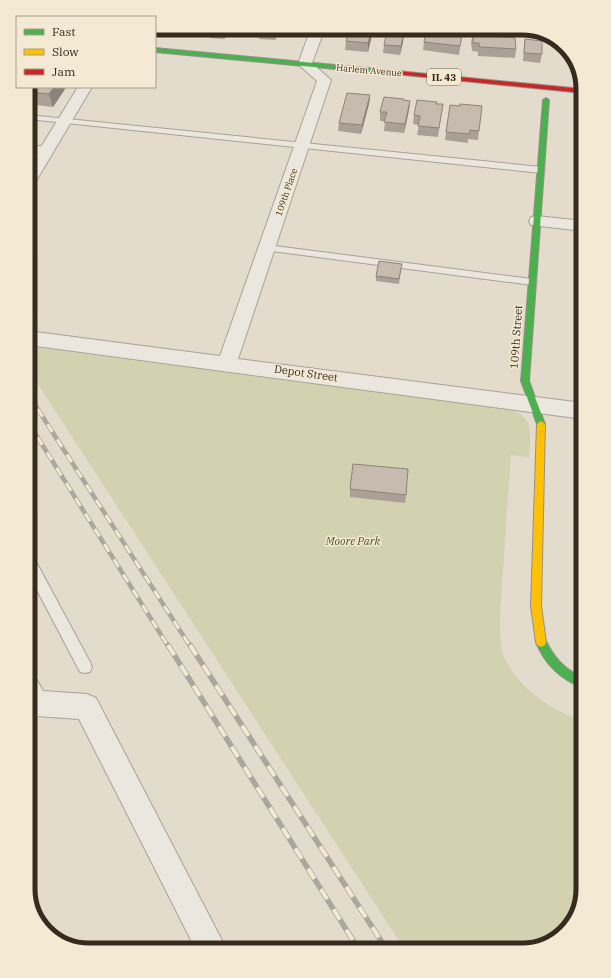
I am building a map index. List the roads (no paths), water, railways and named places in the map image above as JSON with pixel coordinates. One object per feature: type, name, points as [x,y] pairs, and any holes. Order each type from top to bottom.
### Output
[{"type":"street","points":[[305,71],[316,35]]},
{"type":"street","name":"Harlem Avenue","points":[[156,50],[305,71],[576,90]]},
{"type":"street","name":"109th Place","points":[[227,363],[302,145],[328,80],[305,71]]},
{"type":"street","points":[[35,169],[84,88]]},
{"type":"street","name":"109th Street","points":[[546,100],[525,381],[541,424],[536,606],[537,633],[546,653],[554,665],[563,674],[576,680]]},
{"type":"street","points":[[537,221],[576,225]]},
{"type":"street","name":"Depot Street","points":[[35,339],[576,409]]},
{"type":"street","points":[[35,701],[36,703],[87,707],[208,943]]},
{"type":"lane","points":[[35,118],[541,170]]},
{"type":"lane","points":[[35,149],[46,150]]},
{"type":"lane","points":[[267,248],[532,282]]},
{"type":"lane","points":[[35,573],[85,667]]},
{"type":"railway","points":[[35,405],[190,646]]},
{"type":"railway","points":[[35,433],[168,646]]},
{"type":"railway","points":[[168,645],[355,943]]},
{"type":"railway","points":[[190,645],[382,943]]},
{"type":"park label","name":"Moore Park","points":[[353,541]]}]
